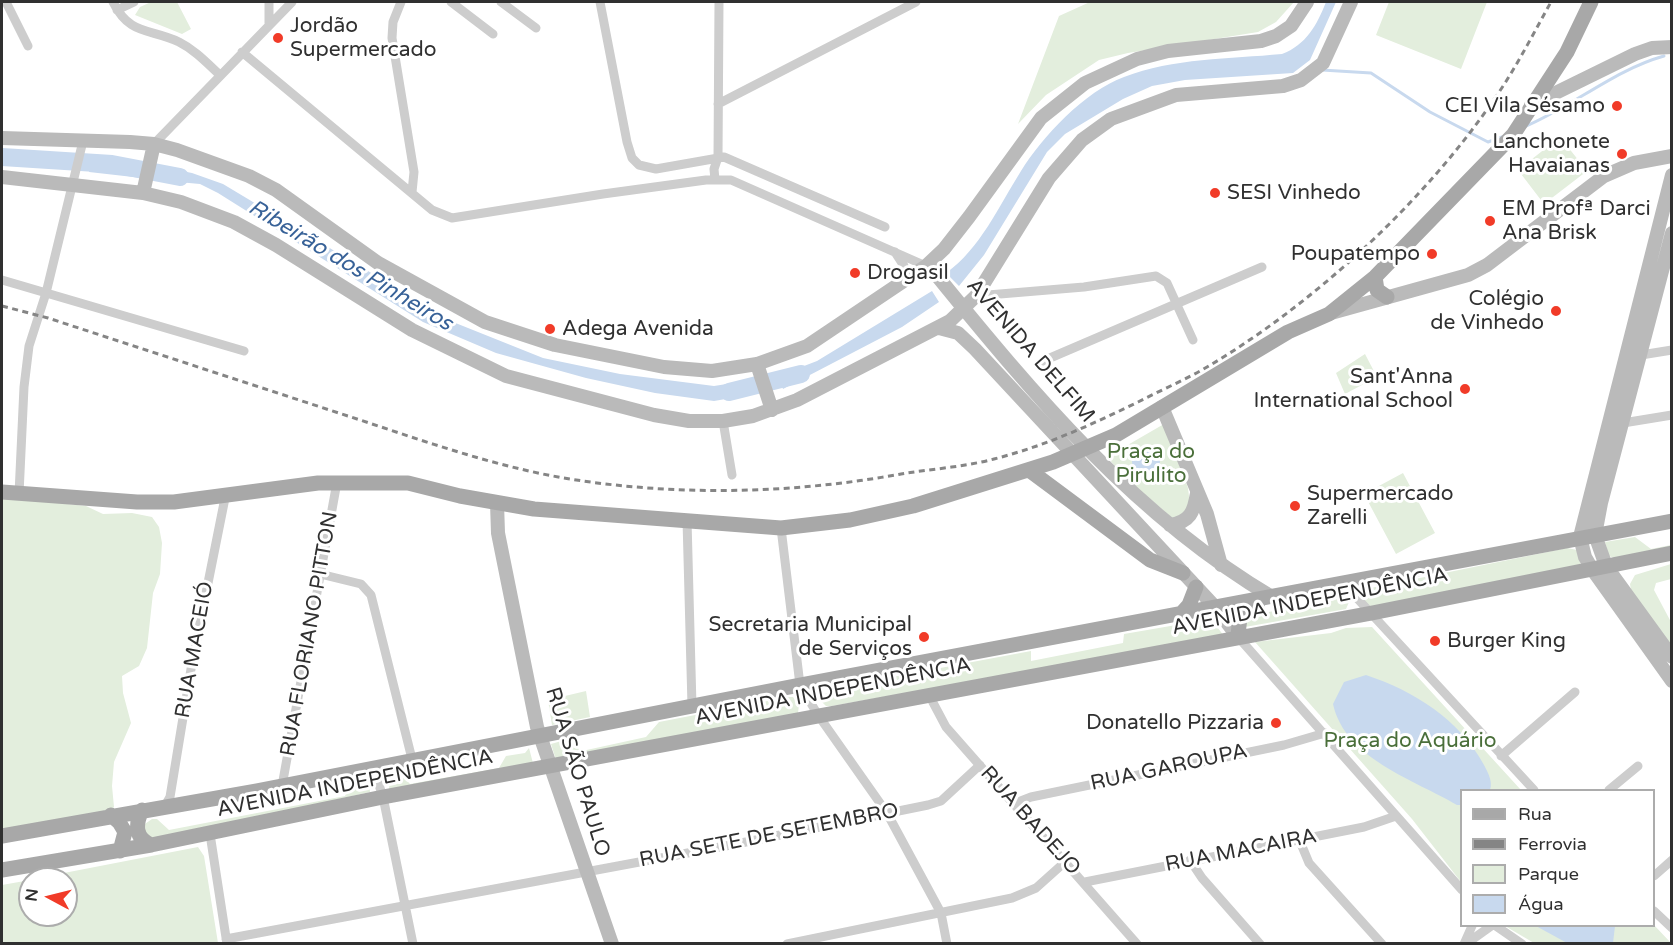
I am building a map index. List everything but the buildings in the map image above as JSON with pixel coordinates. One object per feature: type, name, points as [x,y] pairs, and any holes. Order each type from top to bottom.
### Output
[{"type":"main road","points":[[2,492],[137,502],[174,501],[226,493],[337,482],[408,483],[497,503],[582,513],[781,528],[881,514],[1029,470],[1116,435],[1288,332],[1329,314],[1375,277],[1513,135],[1530,105],[1567,52],[1591,2]]},
{"type":"main road","points":[[1375,277],[1377,290],[1387,297]]},
{"type":"main road","points":[[1029,470],[1150,560],[1183,573]]},
{"type":"main road","name":"AVENIDA INDEPENDÊNCIA","points":[[2,836],[282,786],[539,734],[1671,521]]},
{"type":"main road","name":"AVENIDA INDEPENDÊNCIA","points":[[2,870],[210,834],[383,797],[1372,613],[1671,553]]},
{"type":"main road","points":[[1180,615],[1189,605],[1196,587]]},
{"type":"main road","points":[[1238,637],[1243,610],[1272,597]]},
{"type":"main road","points":[[142,810],[137,832],[142,841],[151,845]]},
{"type":"main road","points":[[111,815],[125,832],[120,851]]},
{"type":"street","points":[[6,2],[28,46]]},
{"type":"street","points":[[134,2],[115,6],[127,24],[177,42],[192,50],[220,75]]},
{"type":"street","points":[[269,2],[269,23]]},
{"type":"street","points":[[401,2],[393,22],[392,38],[412,162],[412,192]]},
{"type":"street","points":[[451,2],[493,34]]},
{"type":"street","points":[[501,2],[536,28]]},
{"type":"street","points":[[600,2],[632,158],[639,165],[656,169],[718,157],[737,162],[885,227]]},
{"type":"street","points":[[715,180],[714,169],[718,157],[719,2]]},
{"type":"street","points":[[718,104],[916,2]]},
{"type":"street","points":[[2,138],[84,141],[152,150],[249,176],[292,201],[378,263],[452,306],[519,335],[664,367],[700,371],[757,364],[807,346],[906,279],[930,269],[1041,118],[1068,94],[1102,74],[1149,56],[1187,48],[1261,41],[1276,36],[1291,26],[1307,2]]},
{"type":"street","points":[[976,296],[1062,160],[1082,140],[1111,119],[1176,95],[1282,86],[1312,75],[1323,63],[1351,2]]},
{"type":"street","points":[[144,187],[152,150],[288,3]]},
{"type":"street","points":[[1530,105],[1635,54],[1652,48],[1671,47]]},
{"type":"street","points":[[242,52],[432,210],[452,218],[603,194],[715,180],[740,182],[930,269]]},
{"type":"street","points":[[19,494],[24,387],[29,345],[46,293],[84,141]]},
{"type":"street","points":[[1329,314],[1468,276],[1487,265],[1604,176],[1634,163],[1671,156]]},
{"type":"street","points":[[397,181],[412,162]]},
{"type":"street","points":[[1671,175],[1608,426],[1588,536],[1599,568],[1671,681]]},
{"type":"street","points":[[2,177],[144,187],[234,222],[276,245],[412,330],[506,376],[654,415],[689,421],[723,421],[771,408],[939,328],[960,304],[976,296],[1084,287],[1156,276],[1167,283],[1193,340]]},
{"type":"street","points":[[1588,536],[1623,423],[1671,233]]},
{"type":"street","points":[[895,252],[904,266],[906,279]]},
{"type":"street","points":[[1043,361],[1262,267]]},
{"type":"street","name":"AVENIDA DELFIM","points":[[930,269],[992,345],[1115,477],[1170,525],[1221,565],[1246,583],[1272,597]]},
{"type":"street","points":[[2,280],[244,351]]},
{"type":"street","name":"AVENIDA DELFIM","points":[[939,328],[957,333],[965,339],[1216,608],[1238,637]]},
{"type":"street","points":[[1625,358],[1671,350]]},
{"type":"street","points":[[757,364],[771,408]]},
{"type":"street","points":[[1161,407],[1207,514],[1221,565]]},
{"type":"street","points":[[1608,426],[1671,415]]},
{"type":"street","points":[[723,421],[732,475]]},
{"type":"street","name":"RUA FLORIANO PITTON","points":[[282,786],[337,482]]},
{"type":"street","name":"RUA MACEIÓ","points":[[165,806],[170,797],[192,663],[226,493]]},
{"type":"street","points":[[1170,525],[1189,518],[1194,511],[1197,493]]},
{"type":"street","name":"RUA SÃO PAULO","points":[[497,503],[498,533],[539,734],[612,944]]},
{"type":"street","points":[[687,520],[692,706]]},
{"type":"street","points":[[781,528],[800,685],[818,716],[887,813],[941,913],[947,944]]},
{"type":"street","points":[[1599,568],[1671,657]]},
{"type":"street","points":[[320,574],[361,584],[371,595],[412,759]]},
{"type":"street","points":[[1343,583],[1533,789]]},
{"type":"street","points":[[1238,637],[1460,889]]},
{"type":"street","points":[[1501,756],[1575,692]]},
{"type":"street","name":"RUA BADEJO","points":[[929,695],[946,727],[1085,882],[1137,944]]},
{"type":"street","name":"RUA GAROUPA","points":[[1013,804],[1031,797],[1284,745],[1325,733]]},
{"type":"street","name":"RUA SETE DE SETEMBRO","points":[[227,941],[941,801],[980,765]]},
{"type":"street","points":[[1610,789],[1638,766]]},
{"type":"street","points":[[373,767],[383,797],[413,944]]},
{"type":"street","name":"RUA MACAIRA","points":[[1085,882],[1364,827],[1396,816]]},
{"type":"street","points":[[210,834],[227,941]]},
{"type":"street","points":[[1299,839],[1310,863],[1382,944]]},
{"type":"street","points":[[1190,860],[1202,878],[1260,944]]},
{"type":"street","points":[[1655,874],[1671,860]]},
{"type":"street","points":[[787,944],[1026,894],[1065,862]]},
{"type":"street","points":[[1655,913],[1671,928]]},
{"type":"street","points":[[1465,944],[1472,927]]},
{"type":"street","points":[[1465,944],[1491,927]]},
{"type":"street","points":[[1495,927],[1522,944]]},
{"type":"green space","points":[[151,2],[177,2],[191,29],[182,34],[135,15],[140,7]]},
{"type":"green space","points":[[1090,2],[1294,2],[1276,22],[1258,32],[1128,53],[1099,60],[1046,95],[1018,124],[1059,16]]},
{"type":"green space","points":[[1389,2],[1487,2],[1461,69],[1376,35]]},
{"type":"green space","points":[[1560,137],[1587,171],[1544,204],[1518,170]]},
{"type":"green space","points":[[1365,354],[1377,377],[1345,394],[1336,373]]},
{"type":"green space","name":"Praça do Pirulito","points":[[1164,424],[1188,488],[1190,504],[1177,522],[1121,474],[1110,460],[1119,450]]},
{"type":"green space","points":[[1403,473],[1435,533],[1396,554],[1364,494]]},
{"type":"green space","points":[[2,497],[86,506],[103,514],[132,513],[152,517],[159,527],[162,543],[160,574],[153,593],[147,648],[139,666],[122,676],[123,693],[131,723],[114,762],[112,786],[114,807],[109,813],[2,829]]},
{"type":"green space","points":[[1635,537],[1651,549],[1671,545],[1671,549],[1614,558],[1609,556],[1605,542]]},
{"type":"green space","points":[[1567,548],[1577,550],[1581,566],[1372,609],[1356,591]]},
{"type":"green space","points":[[1671,564],[1671,579],[1656,583],[1654,590],[1671,622],[1671,646],[1631,590],[1630,584],[1635,575]]},
{"type":"green space","points":[[1344,598],[1349,602],[1346,609],[1245,627],[1247,616]]},
{"type":"green space","points":[[1211,619],[1224,636],[832,706],[826,706],[820,700],[821,696],[829,692],[828,689],[1031,651],[1031,661],[1123,643],[1124,634]]},
{"type":"green space","name":"Praça do Aquário","points":[[1372,627],[1520,789],[1460,789],[1460,881],[1412,819],[1255,642],[1331,633],[1346,628]]},
{"type":"green space","points":[[586,691],[590,717],[552,725],[548,700]]},
{"type":"green space","points":[[793,697],[799,705],[798,713],[557,763],[551,744],[565,740],[582,751],[646,737],[659,722]]},
{"type":"green space","points":[[529,748],[534,767],[389,790],[390,775],[400,773],[410,784],[499,768],[506,756],[525,753]]},
{"type":"green space","points":[[352,780],[369,781],[370,792],[151,841],[142,826],[152,819],[157,819],[169,830],[345,796]]},
{"type":"green space","points":[[198,847],[204,856],[218,943],[2,943],[2,885],[18,882],[18,927],[78,927],[78,870]]},
{"type":"green space","points":[[1655,926],[1671,943],[1534,943],[1507,927]]},
{"type":"water","points":[[1326,2],[1336,2],[1310,60],[1293,73],[1185,80],[1152,86],[1123,99],[1065,134],[1047,152],[984,255],[959,286],[946,273],[969,252],[979,239],[1040,144],[1066,116],[1094,93],[1124,77],[1162,66],[1202,60],[1282,54],[1298,45],[1310,33]]},
{"type":"water","points":[[2,151],[71,155],[66,169],[2,164]]},
{"type":"water","points":[[93,157],[143,163],[142,178],[89,172]]},
{"type":"water","points":[[157,166],[192,173],[223,184],[453,322],[543,358],[620,374],[714,386],[752,380],[755,394],[714,401],[655,393],[586,378],[496,353],[423,322],[218,193],[200,184],[156,180]]},
{"type":"water","points":[[932,291],[939,302],[902,327],[783,389],[778,376],[817,361]]},
{"type":"water","points":[[1146,447],[1156,451],[1160,461],[1156,471],[1146,475],[1136,471],[1132,461],[1136,451]]},
{"type":"water","points":[[1366,675],[1401,689],[1434,709],[1462,734],[1474,749],[1488,774],[1490,789],[1460,789],[1460,805],[1457,805],[1402,777],[1366,754],[1340,723],[1333,704],[1344,682]]},
{"type":"water","points":[[1538,927],[1615,927],[1613,943],[1567,943]]},
{"type":"waterway","points":[[1524,127],[1610,79],[1664,56]]},
{"type":"waterway","points":[[1322,70],[1371,73],[1430,112],[1488,142],[1502,137]]},
{"type":"waterway","name":"Ribeirão dos Pinheiros","points":[[2,157],[112,164],[180,177]]},
{"type":"waterway","name":"Ribeirão dos Pinheiros","points":[[729,392],[801,374]]},
{"type":"railway","points":[[2,306],[48,318],[466,454],[524,470],[583,481],[662,489],[782,489],[971,464],[1031,448],[1120,411],[1207,367],[1287,313],[1365,247],[1436,175],[1503,87],[1551,2]]},
{"type":"place","name":"Jordão Supermercado","points":[[278,38]]},
{"type":"place","name":"CEI Vila Sésamo","points":[[1617,106]]},
{"type":"place","name":"Lanchonete Havaianas","points":[[1622,154]]},
{"type":"place","name":"SESI Vinhedo","points":[[1215,193]]},
{"type":"place","name":"EM Profª Darci Ana Brisk","points":[[1490,221]]},
{"type":"place","name":"Poupatempo","points":[[1432,254]]},
{"type":"place","name":"Drogasil","points":[[855,273]]},
{"type":"place","name":"Colégio de Vinhedo","points":[[1556,311]]},
{"type":"place","name":"Adega Avenida","points":[[550,329]]},
{"type":"place","name":"Sant'Anna International School","points":[[1465,389]]},
{"type":"place","name":"Supermercado Zarelli","points":[[1295,506]]},
{"type":"place","name":"Secretaria Municipal de Serviços","points":[[924,637]]},
{"type":"place","name":"Burger King","points":[[1435,641]]},
{"type":"place","name":"Donatello Pizzaria","points":[[1276,723]]}]
